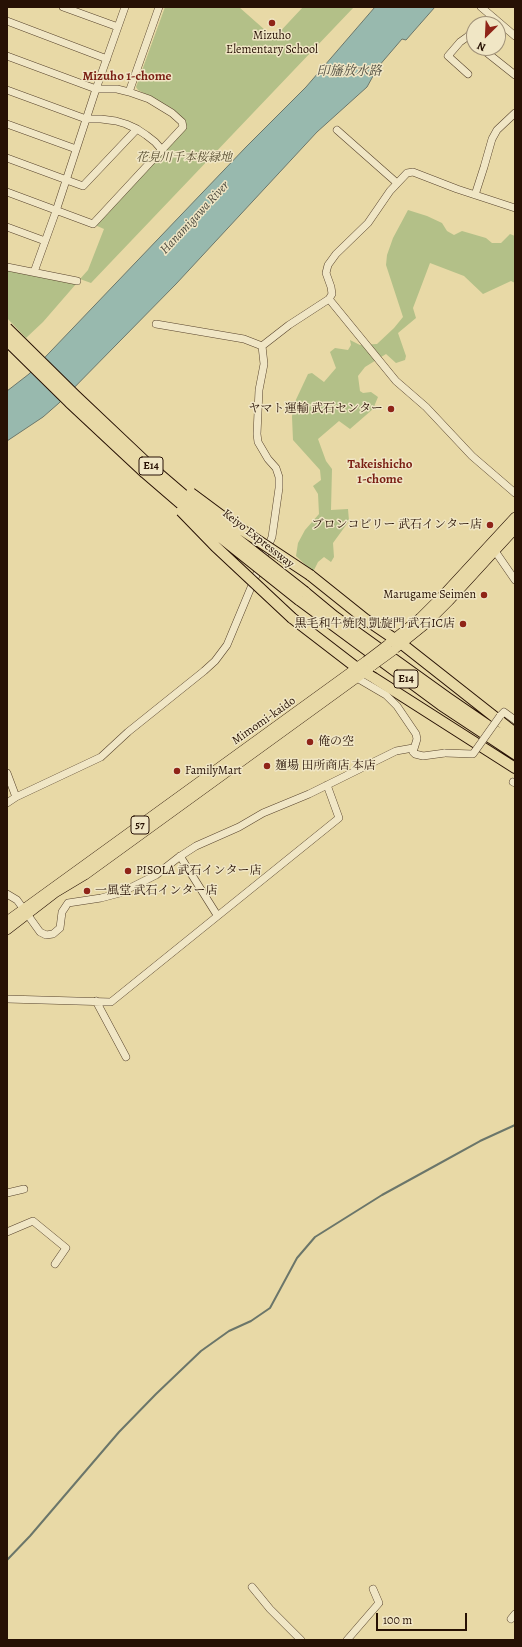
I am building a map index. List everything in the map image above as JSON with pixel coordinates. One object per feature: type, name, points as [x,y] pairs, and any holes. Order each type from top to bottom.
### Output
[{"type":"highway","name":"Keiyo Expressway","points":[[7,328],[96,422]]},
{"type":"highway","name":"Keiyo Expressway","points":[[7,341],[96,422],[150,466],[302,596],[441,705],[515,754]]},
{"type":"highway","points":[[96,422],[246,533],[310,575],[394,644],[515,734]]},
{"type":"highway","points":[[96,422],[215,546],[292,618],[363,669],[515,768]]},
{"type":"highway","name":"Keiyo Expressway","points":[[302,596],[334,616],[441,694],[515,744]]},
{"type":"main road","name":"Mimomi-kaido","points":[[394,644],[443,595],[515,516]]},
{"type":"main road","name":"Mimomi-kaido","points":[[7,930],[26,912],[363,669],[443,606],[515,529]]},
{"type":"main road","name":"Mimomi-kaido","points":[[7,922],[26,912]]},
{"type":"street","points":[[63,7],[118,27]]},
{"type":"street","points":[[34,272],[56,211],[96,89],[126,7]]},
{"type":"street","points":[[129,92],[159,7]]},
{"type":"street","points":[[483,7],[492,16]]},
{"type":"street","points":[[7,21],[107,58]]},
{"type":"street","points":[[506,28],[515,36]]},
{"type":"street","points":[[466,38],[460,42],[448,56],[468,74]]},
{"type":"street","points":[[7,56],[96,89],[117,89],[160,104],[182,122],[184,127],[93,224],[7,192]]},
{"type":"street","points":[[491,56],[515,75]]},
{"type":"street","points":[[7,90],[86,119],[116,121],[137,128],[155,142],[162,150]]},
{"type":"street","points":[[474,195],[492,139],[497,130],[515,113]]},
{"type":"street","points":[[7,124],[76,150]]},
{"type":"street","points":[[7,158],[83,186],[137,128]]},
{"type":"street","points":[[337,130],[397,183]]},
{"type":"street","points":[[262,346],[289,325],[329,299],[332,294],[326,273],[328,265],[336,254],[368,223],[397,183],[407,173],[413,172],[474,195],[515,208]]},
{"type":"street","points":[[7,227],[45,241]]},
{"type":"street","points":[[7,267],[77,281]]},
{"type":"street","points":[[329,299],[396,381],[426,407],[472,456],[515,493]]},
{"type":"street","points":[[156,324],[244,339],[262,346]]},
{"type":"street","points":[[7,803],[16,797],[101,757],[128,732],[204,671],[227,645],[272,537],[279,488],[279,477],[276,468],[268,459],[258,442],[257,434],[259,390],[264,364],[262,346]]},
{"type":"street","points":[[495,551],[515,580]]},
{"type":"street","points":[[363,669],[397,706],[416,734],[417,739],[413,752],[419,755],[445,753],[473,754],[504,712],[515,720]]},
{"type":"street","points":[[7,894],[17,900],[41,933],[46,935],[54,934],[60,928],[62,912],[68,903],[101,898],[120,893],[156,875],[180,856],[196,846],[239,827],[263,813],[309,794],[396,751],[413,748]]},
{"type":"street","points":[[7,773],[16,797]]},
{"type":"street","points":[[7,999],[111,1002],[339,818],[327,785]]},
{"type":"street","points":[[180,856],[217,915]]},
{"type":"street","points":[[96,1001],[126,1057]]},
{"type":"street","points":[[7,1193],[24,1189]]},
{"type":"street","points":[[7,1232],[33,1221],[66,1248],[55,1264]]},
{"type":"street","points":[[252,1587],[301,1640]]},
{"type":"street","points":[[347,1640],[379,1602],[373,1589]]},
{"type":"green space","name":"花見川千本桜緑地","points":[[165,7],[239,7],[274,38],[303,7],[354,7],[91,283],[80,279],[88,270],[104,229],[95,225],[185,129],[186,123],[171,108],[138,90],[136,87]]},
{"type":"green space","points":[[408,210],[442,223],[447,231],[454,235],[462,231],[486,238],[492,243],[501,243],[510,234],[515,236],[515,283],[511,281],[483,294],[464,276],[430,263],[413,308],[416,318],[398,333],[406,356],[405,360],[396,363],[386,354],[365,367],[358,376],[360,391],[363,393],[371,392],[378,397],[373,409],[350,429],[339,421],[318,439],[326,461],[332,469],[331,510],[348,509],[349,521],[333,543],[334,557],[331,562],[324,557],[318,562],[313,572],[296,556],[298,543],[305,530],[319,514],[318,494],[313,486],[321,480],[320,470],[293,440],[293,406],[308,374],[312,373],[324,382],[336,368],[330,352],[335,348],[348,350],[351,345],[350,340],[360,345],[377,344],[403,317],[386,265],[387,255],[393,238]]},
{"type":"green space","points":[[7,270],[76,284],[43,322],[26,338],[7,318]]},
{"type":"water","name":"印旛放水路","points":[[375,7],[435,7],[406,40],[402,39],[378,67],[367,87],[317,132],[176,284],[59,403],[43,417],[7,441],[7,391],[29,374],[246,147],[306,87]]},
{"type":"waterway","points":[[7,1560],[30,1536],[119,1432],[156,1394],[201,1351],[229,1331],[251,1321],[270,1308],[297,1258],[315,1237],[382,1195],[480,1141],[515,1125]]},
{"type":"place","name":"Mizuho Elementary School","points":[[272,23]]},
{"type":"place","name":"ヤマト運輸 武石センター","points":[[391,409]]},
{"type":"place","name":"ブロンコビリー 武石インター店","points":[[490,525]]},
{"type":"place","name":"Marugame Seimen","points":[[484,595]]},
{"type":"place","name":"黒毛和牛焼肉 凱旋門 武石IC店","points":[[463,624]]},
{"type":"place","name":"俺の空","points":[[310,742]]},
{"type":"place","name":"麺場 田所商店 本店","points":[[267,766]]},
{"type":"place","name":"FamilyMart","points":[[177,771]]},
{"type":"place","name":"PISOLA 武石インター店","points":[[128,871]]},
{"type":"place","name":"一風堂 武石インター店","points":[[87,891]]},
{"type":"district","name":"Mizuho 1-chome","points":[[127,77]]},
{"type":"district","name":"Takeishicho 1-chome","points":[[380,472]]},
{"type":"water label","name":"Hanamigawa River","points":[[195,218]]}]
